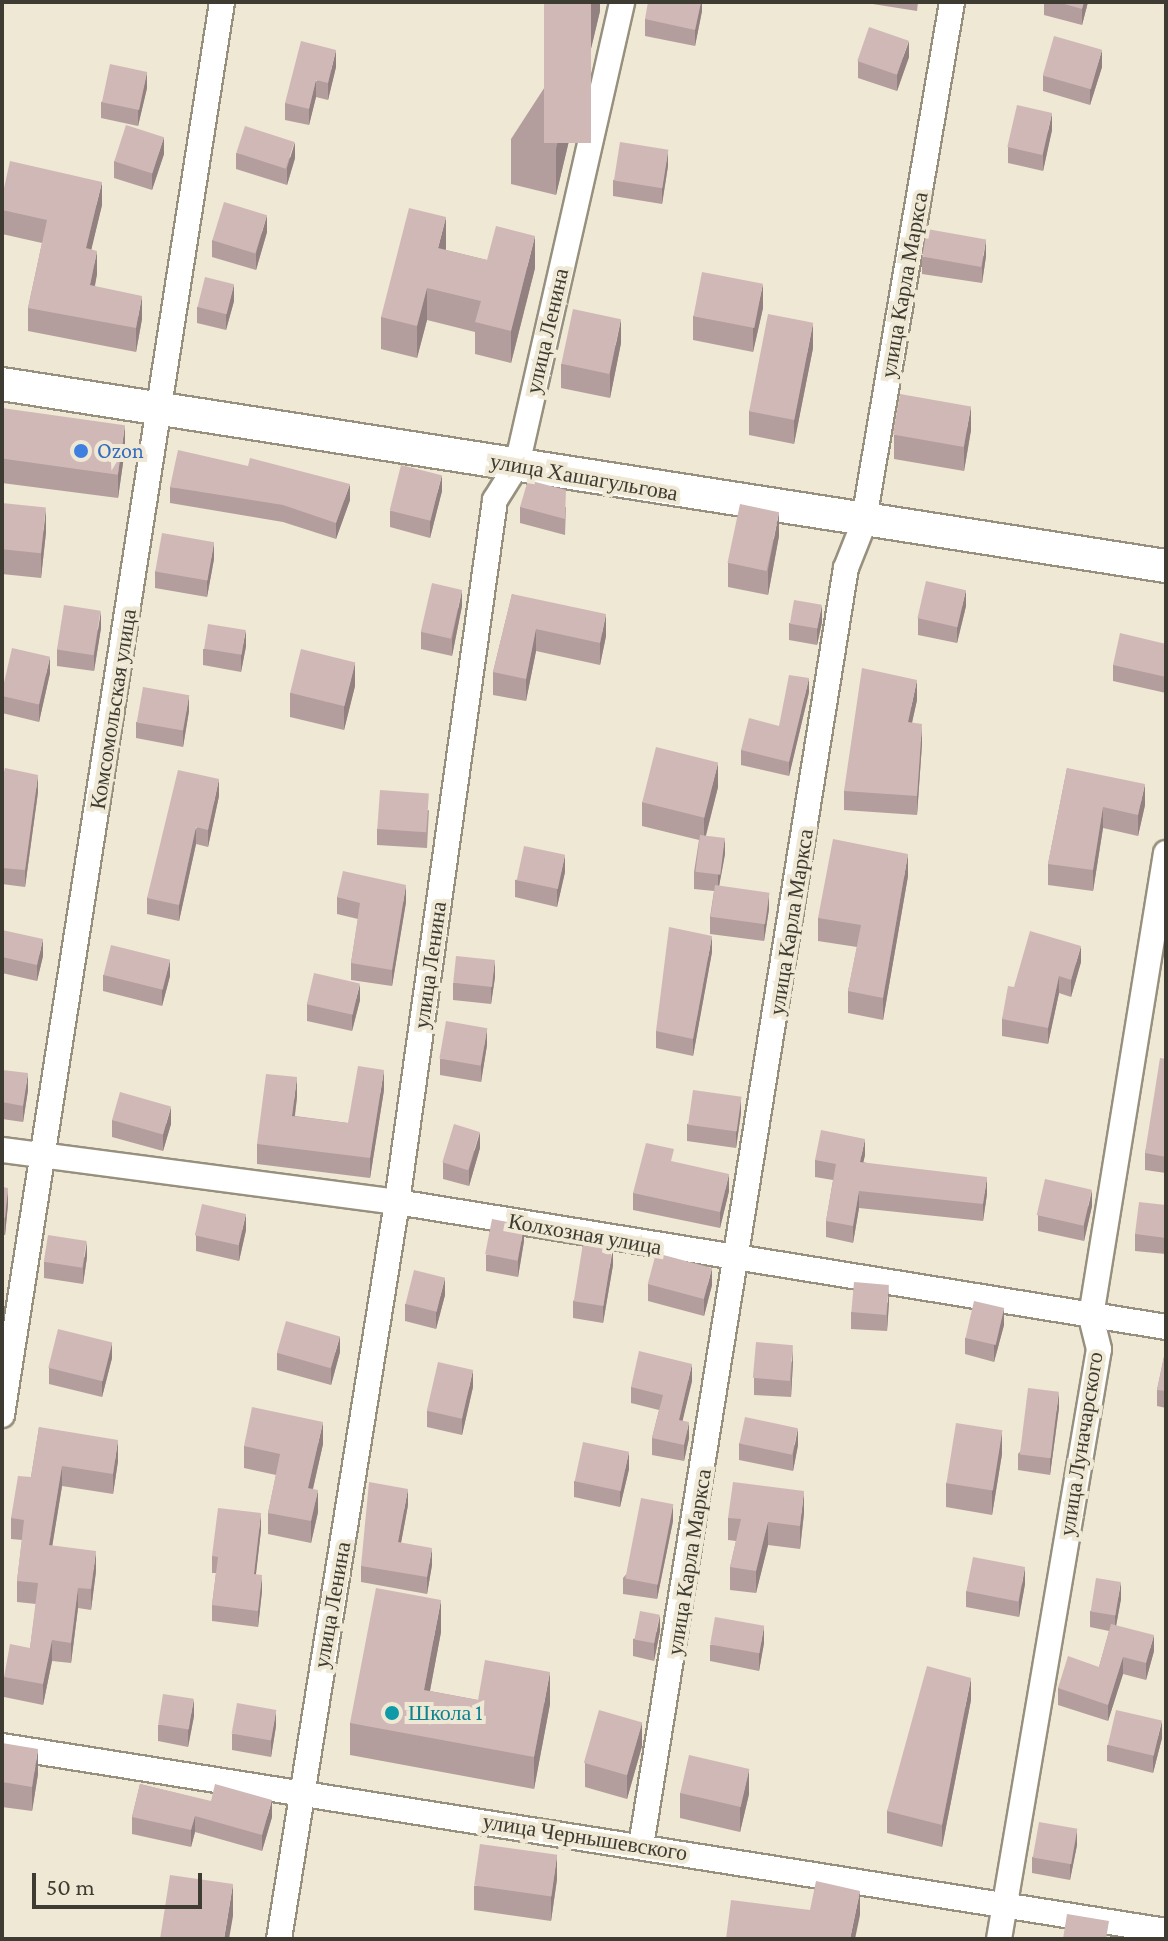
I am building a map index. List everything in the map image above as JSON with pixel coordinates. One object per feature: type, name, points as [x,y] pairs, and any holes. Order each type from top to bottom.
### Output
[{"type":"main road","name":"улица Хашагульгова","points":[[2,384],[517,465],[863,525],[1166,566]]},
{"type":"street","name":"Комсомольская улица","points":[[2,1415],[40,1156],[163,409],[222,2]]},
{"type":"street","name":"улица Ленина","points":[[279,1939],[299,1791],[397,1202],[495,500],[517,465],[622,2]]},
{"type":"street","name":"улица Карла Маркса","points":[[641,1846],[739,1261],[846,568],[863,525],[952,2]]},
{"type":"street","name":"улица Луначарского","points":[[999,1939],[1099,1349],[1091,1316],[1166,853]]},
{"type":"street","name":"Колхозная улица","points":[[2,1150],[397,1202],[739,1261],[1166,1327]]},
{"type":"street","name":"улица Чернышевского","points":[[2,1746],[641,1846],[1004,1910],[1037,1909],[1166,1931]]},
{"type":"building","points":[[544,2],[591,2],[591,143],[544,143]]},
{"type":"building","points":[[648,2],[701,2],[695,30],[645,19]]},
{"type":"building","points":[[1057,2],[1084,2],[1082,9]]},
{"type":"building","points":[[869,27],[909,41],[897,75],[857,61]]},
{"type":"building","points":[[1054,36],[1102,50],[1091,89],[1043,75]]},
{"type":"building","points":[[301,41],[336,50],[328,83],[316,80],[309,109],[285,103]]},
{"type":"building","points":[[110,64],[147,72],[139,110],[102,102]]},
{"type":"building","points":[[1017,105],[1052,113],[1042,155],[1007,147]]},
{"type":"building","points":[[126,125],[164,137],[152,174],[114,161]]},
{"type":"building","points":[[245,126],[294,142],[286,169],[236,153]]},
{"type":"building","points":[[620,142],[668,150],[662,188],[614,181]]},
{"type":"building","points":[[10,161],[102,182],[86,248],[97,251],[90,285],[142,296],[136,328],[28,308],[47,220],[2,210]]},
{"type":"building","points":[[224,202],[267,215],[255,253],[212,240]]},
{"type":"building","points":[[409,208],[446,217],[438,248],[487,260],[496,226],[535,236],[511,331],[475,322],[481,301],[427,288],[417,326],[381,317]]},
{"type":"building","points":[[927,229],[986,239],[981,267],[922,257]]},
{"type":"building","points":[[702,272],[763,284],[754,328],[693,316]]},
{"type":"building","points":[[205,277],[234,284],[227,314],[198,307]]},
{"type":"building","points":[[573,309],[621,319],[609,374],[561,364]]},
{"type":"building","points":[[768,314],[813,323],[794,420],[749,411]]},
{"type":"building","points":[[900,394],[971,407],[964,447],[893,434]]},
{"type":"building","points":[[2,408],[125,425],[118,475],[2,458]]},
{"type":"building","points":[[178,450],[248,466],[250,458],[350,484],[336,523],[283,505],[170,487]]},
{"type":"building","points":[[401,465],[442,475],[430,521],[390,511]]},
{"type":"building","points":[[528,480],[566,490],[565,519],[520,507]]},
{"type":"building","points":[[2,503],[46,508],[41,553],[2,549]]},
{"type":"building","points":[[740,504],[779,512],[767,571],[728,563]]},
{"type":"building","points":[[162,533],[214,542],[207,581],[155,571]]},
{"type":"building","points":[[926,581],[966,590],[957,627],[917,618]]},
{"type":"building","points":[[432,583],[462,590],[451,639],[421,632]]},
{"type":"building","points":[[512,594],[606,614],[600,643],[536,629],[526,679],[493,672]]},
{"type":"building","points":[[794,600],[822,605],[817,628],[790,624]]},
{"type":"building","points":[[64,605],[101,611],[94,655],[57,649]]},
{"type":"building","points":[[208,624],[246,630],[242,655],[204,649]]},
{"type":"building","points":[[1120,633],[1166,644],[1166,677],[1113,665]]},
{"type":"building","points":[[12,648],[50,657],[39,705],[2,696]]},
{"type":"building","points":[[301,649],[355,663],[344,706],[290,693]]},
{"type":"building","points":[[862,668],[917,680],[908,722],[922,724],[917,796],[844,791]]},
{"type":"building","points":[[789,675],[809,678],[789,762],[741,750],[749,718],[779,726]]},
{"type":"building","points":[[143,687],[189,695],[183,731],[137,722]]},
{"type":"building","points":[[656,747],[718,762],[704,818],[642,802]]},
{"type":"building","points":[[5,768],[38,775],[25,870],[2,868],[2,780]]},
{"type":"building","points":[[1067,768],[1145,784],[1138,815],[1103,807],[1093,870],[1048,864]]},
{"type":"building","points":[[178,770],[219,779],[208,830],[196,827],[179,905],[147,898]]},
{"type":"building","points":[[380,790],[429,793],[426,832],[377,829]]},
{"type":"building","points":[[700,835],[725,838],[720,875],[695,872]]},
{"type":"building","points":[[833,839],[908,854],[883,998],[848,991],[861,925],[818,918]]},
{"type":"building","points":[[524,846],[565,855],[558,889],[517,880]]},
{"type":"building","points":[[343,871],[406,885],[392,970],[351,963],[360,903],[337,897]]},
{"type":"building","points":[[715,885],[769,893],[765,924],[711,917]]},
{"type":"building","points":[[669,927],[712,936],[693,1039],[656,1031]]},
{"type":"building","points":[[2,930],[43,939],[37,965],[2,957]]},
{"type":"building","points":[[1030,931],[1081,946],[1071,980],[1059,976],[1048,1028],[1002,1019],[1008,986],[1014,987]]},
{"type":"building","points":[[111,945],[170,960],[163,990],[104,975]]},
{"type":"building","points":[[456,956],[495,960],[492,987],[453,983]]},
{"type":"building","points":[[314,973],[360,984],[353,1015],[307,1004]]},
{"type":"building","points":[[446,1021],[487,1028],[481,1066],[439,1058]]},
{"type":"building","points":[[1160,1058],[1166,1059],[1166,1157],[1145,1153]]},
{"type":"building","points":[[358,1066],[384,1070],[370,1158],[257,1144],[266,1074],[297,1077],[292,1116],[348,1123]]},
{"type":"building","points":[[2,1070],[28,1073],[23,1106],[2,1102]]},
{"type":"building","points":[[693,1090],[742,1097],[737,1131],[688,1125]]},
{"type":"building","points":[[120,1092],[171,1107],[163,1134],[112,1120]]},
{"type":"building","points":[[454,1124],[480,1132],[468,1170],[442,1162]]},
{"type":"building","points":[[821,1130],[865,1139],[860,1162],[987,1177],[983,1204],[859,1191],[853,1226],[826,1221],[836,1164],[815,1160]]},
{"type":"building","points":[[646,1143],[674,1149],[671,1161],[729,1174],[720,1212],[633,1193]]},
{"type":"building","points":[[1045,1179],[1092,1190],[1083,1226],[1037,1215]]},
{"type":"building","points":[[2,1187],[8,1188],[5,1218],[2,1218]]},
{"type":"building","points":[[1139,1202],[1166,1205],[1166,1238],[1135,1234]]},
{"type":"building","points":[[202,1204],[246,1214],[239,1245],[195,1235]]},
{"type":"building","points":[[492,1219],[524,1225],[518,1261],[485,1254]]},
{"type":"building","points":[[48,1235],[87,1241],[82,1268],[44,1262]]},
{"type":"building","points":[[583,1243],[613,1248],[603,1306],[574,1301]]},
{"type":"building","points":[[656,1253],[712,1268],[704,1299],[648,1284]]},
{"type":"building","points":[[414,1270],[445,1278],[437,1312],[406,1304]]},
{"type":"building","points":[[854,1282],[889,1285],[886,1315],[851,1312]]},
{"type":"building","points":[[974,1301],[1004,1308],[996,1345],[965,1338]]},
{"type":"building","points":[[286,1321],[340,1336],[331,1368],[277,1353]]},
{"type":"building","points":[[58,1329],[112,1343],[103,1381],[48,1368]]},
{"type":"building","points":[[756,1342],[793,1345],[790,1381],[753,1378]]},
{"type":"building","points":[[1166,1347],[1166,1391],[1157,1390]]},
{"type":"building","points":[[639,1351],[692,1364],[679,1420],[689,1422],[684,1445],[652,1438],[663,1395],[631,1387]]},
{"type":"building","points":[[438,1362],[473,1370],[462,1419],[427,1411]]},
{"type":"building","points":[[1028,1388],[1059,1392],[1051,1458],[1020,1455]]},
{"type":"building","points":[[252,1407],[323,1422],[308,1488],[318,1490],[311,1521],[268,1513],[280,1454],[244,1446]]},
{"type":"building","points":[[745,1417],[798,1428],[792,1455],[739,1443]]},
{"type":"building","points":[[956,1423],[1002,1430],[993,1491],[946,1483]]},
{"type":"building","points":[[39,1427],[118,1440],[113,1474],[62,1466],[49,1545],[96,1551],[91,1589],[78,1588],[71,1643],[52,1640],[43,1684],[4,1677],[10,1644],[30,1648],[38,1583],[17,1581],[24,1520],[11,1518],[18,1476],[31,1477]]},
{"type":"building","points":[[583,1442],[629,1452],[621,1491],[575,1481]]},
{"type":"building","points":[[369,1482],[408,1489],[398,1542],[432,1548],[427,1577],[361,1566]]},
{"type":"building","points":[[733,1482],[804,1491],[800,1526],[768,1522],[756,1571],[730,1567],[741,1519],[728,1518]]},
{"type":"building","points":[[641,1498],[673,1504],[658,1585],[625,1578]]},
{"type":"building","points":[[218,1508],[261,1513],[254,1574],[262,1575],[258,1611],[212,1605],[218,1557],[212,1556]]},
{"type":"building","points":[[973,1557],[1025,1567],[1018,1601],[966,1591]]},
{"type":"building","points":[[1096,1578],[1121,1582],[1115,1615],[1091,1612]]},
{"type":"building","name":"Школа 1","points":[[376,1588],[441,1600],[424,1690],[478,1700],[485,1660],[550,1672],[534,1757],[350,1723]]},
{"type":"building","points":[[640,1611],[660,1615],[654,1643],[634,1639]]},
{"type":"building","points":[[715,1617],[764,1626],[759,1653],[710,1645]]},
{"type":"building","points":[[1111,1624],[1154,1635],[1146,1663],[1123,1657],[1108,1705],[1058,1688],[1068,1656],[1099,1667]]},
{"type":"building","points":[[927,1666],[971,1678],[942,1825],[887,1811]]},
{"type":"building","points":[[163,1694],[194,1699],[189,1729],[158,1725]]},
{"type":"building","points":[[237,1703],[276,1710],[271,1740],[232,1734]]},
{"type":"building","points":[[599,1710],[642,1722],[627,1775],[584,1763]]},
{"type":"building","points":[[1116,1710],[1162,1721],[1154,1756],[1108,1745]]},
{"type":"building","points":[[2,1743],[38,1749],[32,1787],[2,1782]]},
{"type":"building","points":[[689,1755],[749,1769],[741,1807],[680,1793]]},
{"type":"building","points":[[140,1784],[211,1801],[215,1784],[272,1800],[262,1835],[195,1816],[191,1830],[132,1817]]},
{"type":"building","points":[[1039,1822],[1077,1829],[1071,1864],[1033,1857]]},
{"type":"building","points":[[480,1844],[557,1855],[551,1896],[474,1886]]},
{"type":"building","points":[[170,1875],[233,1884],[224,1939],[160,1939]]},
{"type":"building","points":[[816,1881],[860,1891],[850,1939],[726,1939],[731,1900],[810,1910]]},
{"type":"building","points":[[1067,1914],[1109,1921],[1106,1939],[1063,1939]]},
{"type":"place","name":"Ozon","points":[[81,451]]},
{"type":"place","name":"Школа 1","points":[[392,1713]]}]
